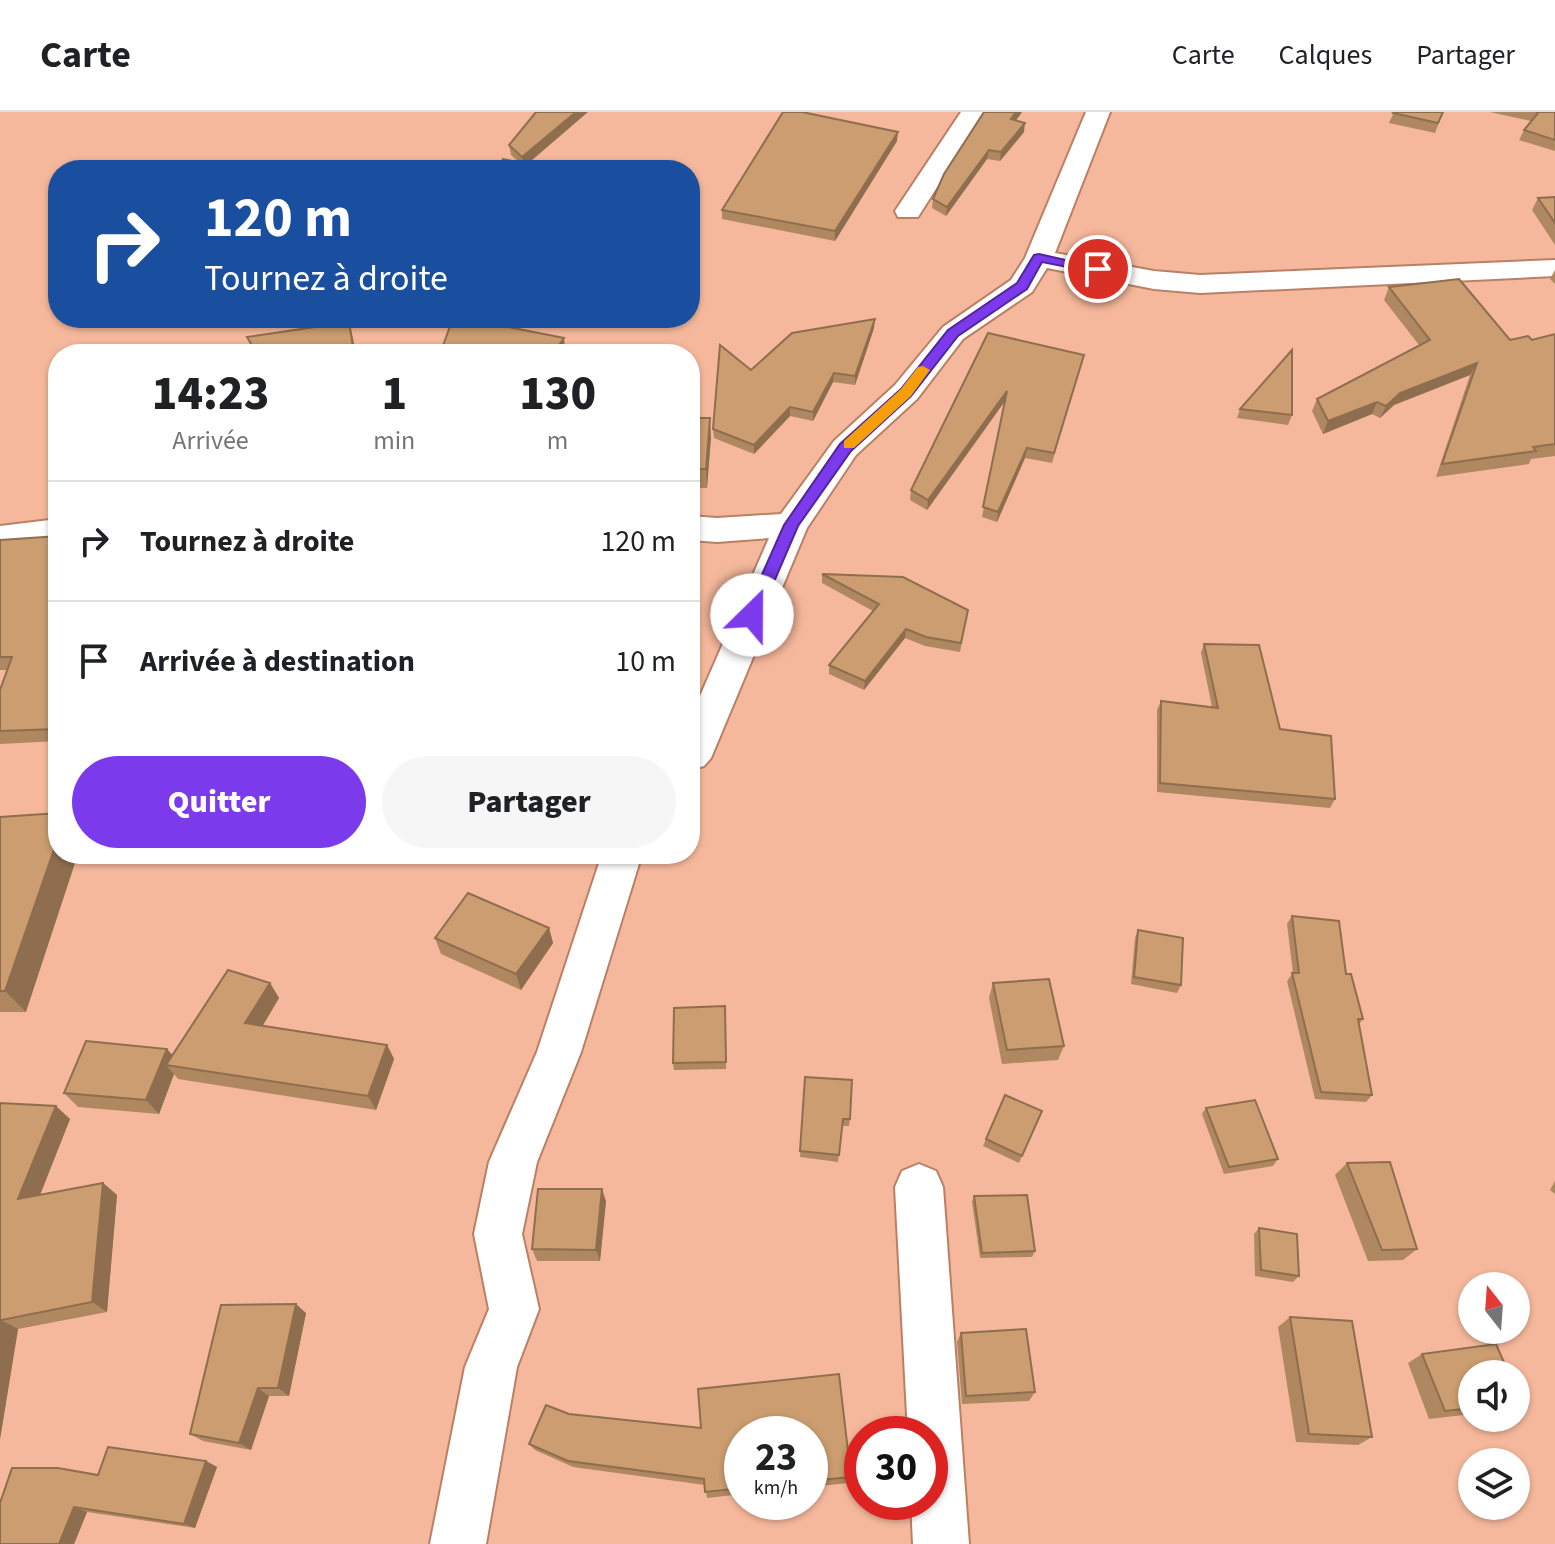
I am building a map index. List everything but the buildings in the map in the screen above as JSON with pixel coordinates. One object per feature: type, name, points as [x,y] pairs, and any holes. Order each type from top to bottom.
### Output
[{"type":"street","points":[[908,211],[973,112]]},
{"type":"street","points":[[700,740],[791,525],[845,448],[906,392],[953,333],[1022,286],[1039,258],[1098,112]]},
{"type":"street","points":[[1039,258],[1154,280],[1200,284],[1555,268]]},
{"type":"street","points":[[700,529],[791,525]]},
{"type":"street","points":[[0,538],[48,532]]},
{"type":"street","points":[[458,1544],[491,1367],[514,1309],[498,1234],[513,1162],[559,1052],[619,864]]},
{"type":"street","points":[[919,1187],[941,1544]]},
{"type":"slow traffic","points":[[849,445],[906,392],[923,370]]},
{"type":"route","points":[[752,615],[791,525],[845,448],[906,392],[953,333],[1022,286],[1039,258],[1098,269]]}]
